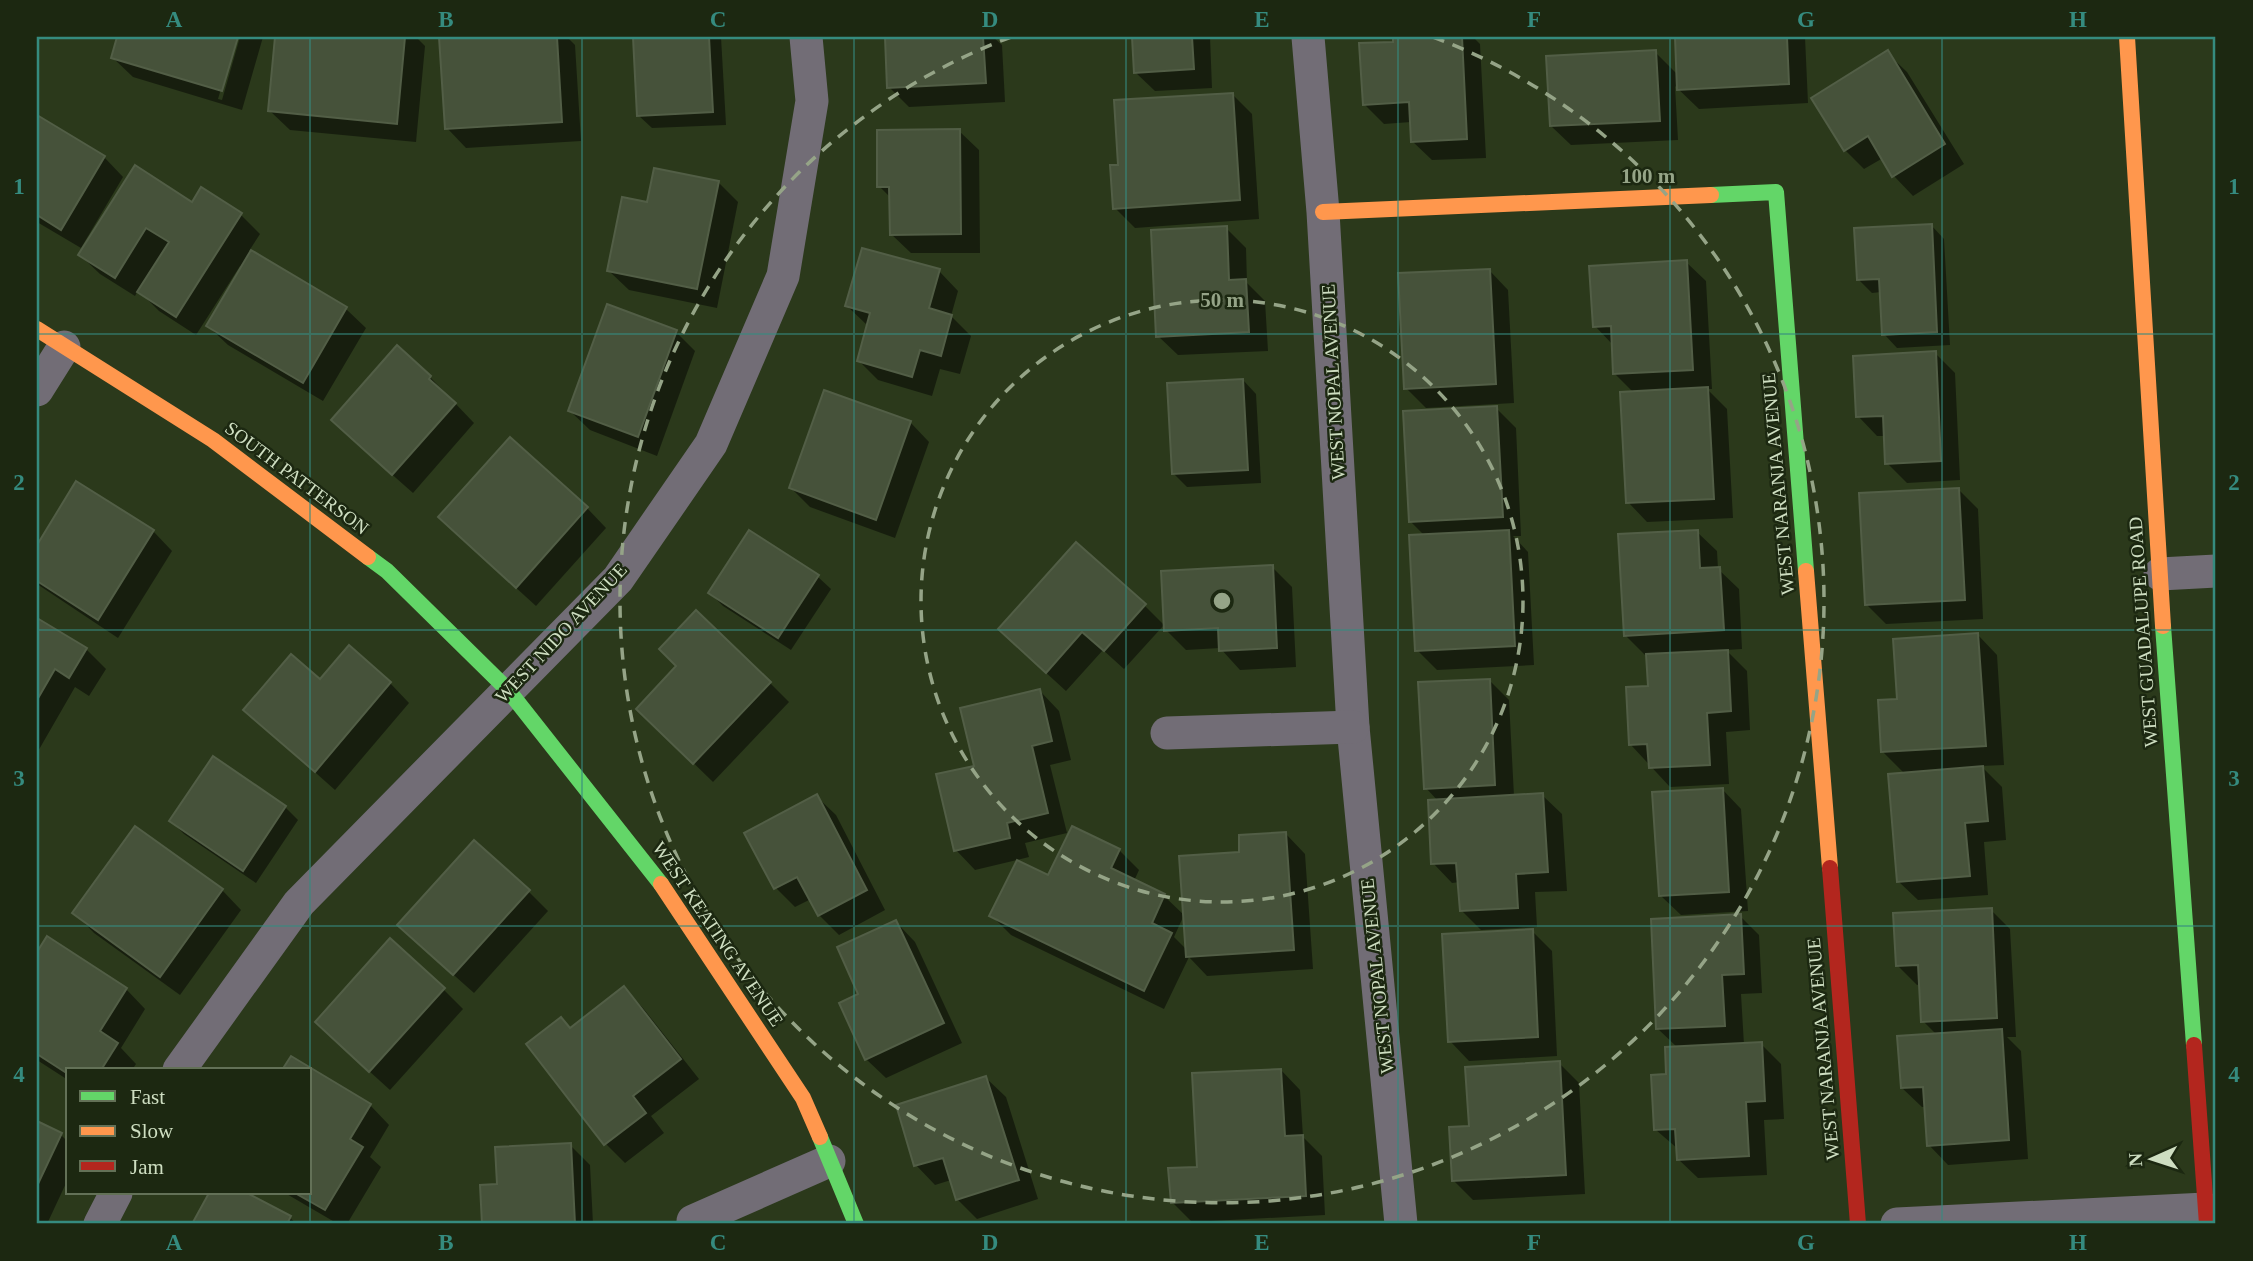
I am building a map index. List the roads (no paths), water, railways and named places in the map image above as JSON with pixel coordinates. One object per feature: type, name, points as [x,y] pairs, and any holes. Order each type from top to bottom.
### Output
[{"type":"street","name":"WEST NIDO AVENUE","points":[[180,1068],[299,903],[618,579],[711,444],[783,276],[812,101],[806,37]]},
{"type":"street","name":"WEST NOPAL AVENUE","points":[[1308,37],[1324,212],[1353,727],[1401,1224]]},
{"type":"street","name":"WEST GUADALUPE ROAD","points":[[2127,37],[2206,1216]]},
{"type":"street","name":"WEST NARANJA AVENUE","points":[[1324,212],[1776,192],[1858,1224]]},
{"type":"street","name":"SOUTH PATTERSON","points":[[37,329],[213,440],[387,571],[508,690]]},
{"type":"street","points":[[37,390],[64,347]]},
{"type":"street","points":[[2161,574],[2216,571]]},
{"type":"street","name":"WEST KEATING AVENUE","points":[[508,690],[654,873],[803,1098],[856,1224]]},
{"type":"street","points":[[1167,733],[1353,727]]},
{"type":"street","points":[[693,1221],[829,1161]]},
{"type":"street","points":[[100,1224],[115,1194]]},
{"type":"street","points":[[1897,1224],[2206,1216]]}]
